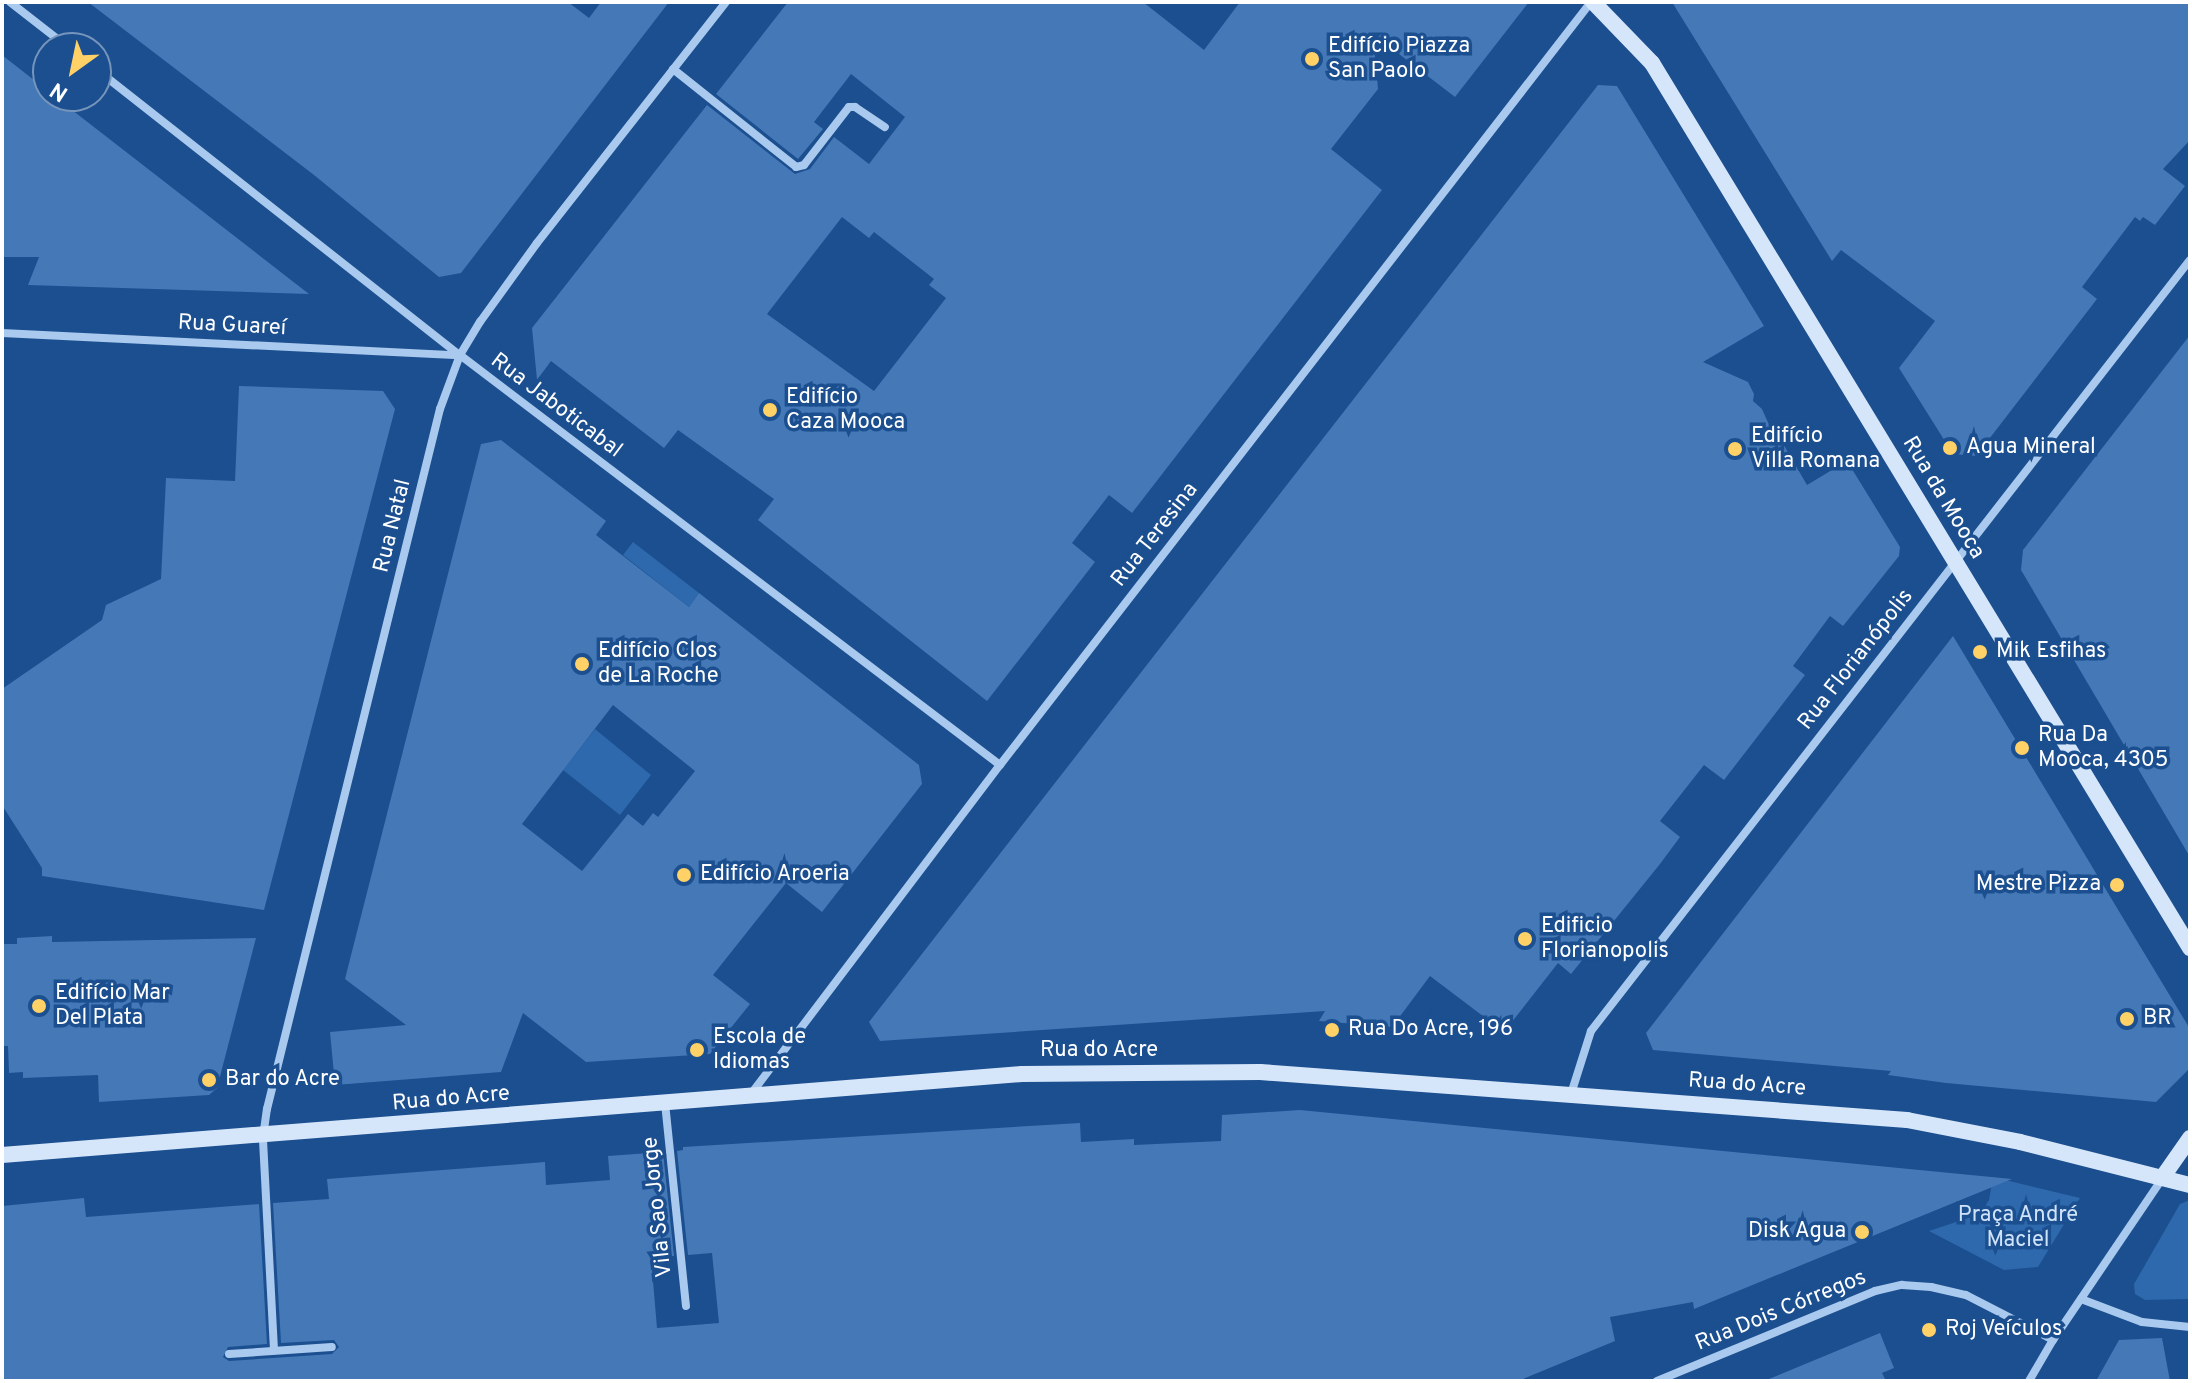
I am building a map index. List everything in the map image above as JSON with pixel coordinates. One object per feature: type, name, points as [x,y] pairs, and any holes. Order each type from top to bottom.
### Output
[{"type":"main road","name":"Rua da Mooca","points":[[1592,2],[1652,63],[2190,948]]},
{"type":"main road","name":"Rua do Acre","points":[[2,1155],[263,1137],[751,1094],[1022,1074],[1260,1072],[1907,1120],[2020,1142],[2190,1185]]},
{"type":"main road","points":[[2162,1178],[2190,1138]]},
{"type":"street","points":[[10,2],[48,32]]},
{"type":"street","name":"Rua Natal","points":[[274,1350],[263,1137],[440,409],[460,355],[537,243],[726,2]]},
{"type":"street","name":"Rua Teresina","points":[[751,1094],[1000,765],[1592,2]]},
{"type":"street","points":[[673,69],[796,167],[804,165],[849,107],[855,107],[885,127]]},
{"type":"street","name":"Rua Jaboticabal","points":[[112,82],[460,355],[1000,765]]},
{"type":"street","name":"Rua Florianópolis","points":[[1571,1094],[1591,1031],[2190,260]]},
{"type":"street","name":"Rua Guareí","points":[[2,333],[460,355]]},
{"type":"street","name":"Vila Sao Jorge","points":[[665,1103],[686,1306]]},
{"type":"street","points":[[2029,1381],[2162,1178]]},
{"type":"street","name":"Rua Dois Córregos","points":[[1657,1381],[1875,1291],[1902,1285],[1931,1287],[1966,1295],[2053,1340]]},
{"type":"street","points":[[2081,1299],[2142,1322],[2190,1327]]},
{"type":"street","points":[[229,1354],[332,1347]]},
{"type":"green space","points":[[633,542],[699,593],[689,607],[623,555]]},
{"type":"green space","points":[[595,729],[651,775],[620,815],[563,770]]},
{"type":"green space","name":"Praça André Maciel","points":[[1993,1177],[2080,1198],[2038,1267],[2004,1270],[1929,1231],[1980,1214],[1989,1200]]},
{"type":"green space","points":[[2190,1200],[2190,1299],[2145,1300],[2135,1294],[2134,1284],[2180,1204]]},
{"type":"building","points":[[88,2],[568,2],[589,18],[601,2],[669,2],[461,273],[439,277],[314,175]]},
{"type":"building","points":[[788,2],[1143,2],[1204,50],[1240,2],[1529,2],[1455,97],[1373,34],[1378,89],[1331,149],[1382,190],[1132,513],[1109,495],[1072,543],[1095,562],[987,701],[758,520],[774,499],[678,430],[664,448],[551,361],[537,380],[532,328],[707,105],[795,174],[810,169],[834,137],[869,164],[905,117],[851,74],[814,122],[823,129],[798,159],[716,94]],"holes":[[[842,217],[869,238],[874,232],[934,279],[929,285],[946,298],[874,391],[767,314]]]},
{"type":"building","points":[[1672,2],[2190,2],[2190,140],[2163,169],[2185,186],[2155,225],[2143,217],[2140,221],[2135,217],[2082,287],[2097,299],[1976,456],[1953,454],[1899,368],[1935,321],[1841,250],[1832,261]]},
{"type":"building","points":[[2,55],[32,78],[32,112],[75,112],[309,294],[28,285],[39,257],[2,257]]},
{"type":"building","points":[[1598,85],[1617,86],[1764,326],[1703,362],[1748,382],[1754,394],[1753,401],[1762,409],[1774,436],[1782,442],[1807,485],[1847,461],[1900,547],[1899,556],[1843,626],[1830,616],[1793,666],[1805,675],[1724,780],[1704,765],[1660,821],[1680,837],[1660,864],[1571,974],[1558,963],[1504,1032],[1430,976],[1392,1027],[1319,1021],[1325,1011],[880,1041],[869,1022]]},
{"type":"building","points":[[2190,335],[2190,857],[2021,570],[2023,550]]},
{"type":"building","points":[[239,386],[383,391],[395,409],[264,910],[42,876],[42,868],[2,805],[2,689],[102,620],[106,605],[161,579],[166,478],[235,481]]},
{"type":"building","points":[[501,440],[606,521],[596,535],[689,607],[699,593],[919,765],[922,784],[822,912],[786,883],[713,975],[750,1004],[710,1054],[586,1062],[523,1013],[501,1072],[335,1085],[330,1032],[406,1025],[345,979],[481,444]],"holes":[[[613,705],[695,771],[658,817],[653,813],[643,826],[628,814],[582,871],[522,824]]]},
{"type":"building","points":[[1953,636],[2190,1029],[2190,1068],[2156,1102],[1946,1083],[1888,1075],[1891,1071],[1653,1050],[1646,1033]]},
{"type":"building","points":[[52,936],[52,942],[256,938],[217,1088],[209,1095],[99,1102],[98,1075],[23,1078],[23,1072],[9,1073],[8,1046],[2,1046],[4,944],[17,944],[17,938]]},
{"type":"building","points":[[1300,1110],[2012,1179],[1694,1309],[1693,1302],[1610,1317],[1615,1341],[1518,1381],[2,1381],[2,1206],[84,1198],[86,1217],[259,1204],[267,1344],[228,1347],[223,1357],[229,1361],[332,1354],[339,1347],[334,1340],[281,1343],[273,1203],[329,1199],[327,1179],[545,1162],[546,1185],[610,1180],[608,1156],[663,1152],[674,1256],[651,1257],[657,1328],[719,1323],[712,1253],[688,1255],[677,1151],[683,1150],[683,1147],[1080,1123],[1081,1142],[1134,1139],[1134,1145],[1221,1141],[1222,1115]]},
{"type":"building","points":[[1880,1333],[1894,1368],[1882,1373],[1886,1381],[1764,1381]]},
{"type":"building","points":[[2162,1338],[2170,1381],[2096,1381],[2119,1340]]},
{"type":"place","name":"Edifício Piazza San Paolo","points":[[1312,59]]},
{"type":"place","name":"Edifício Caza Mooca","points":[[770,410]]},
{"type":"place","name":"Agua Mineral","points":[[1950,448]]},
{"type":"place","name":"Edifício Villa Romana","points":[[1735,449]]},
{"type":"place","name":"Mik Esfihas","points":[[1980,652]]},
{"type":"place","name":"Edifício Clos de La Roche","points":[[582,664]]},
{"type":"place","name":"Rua Da Mooca, 4305","points":[[2022,748]]},
{"type":"place","name":"Edifício Aroeria","points":[[684,875]]},
{"type":"place","name":"Mestre Pizza","points":[[2117,885]]},
{"type":"place","name":"Edificio Florianopolis","points":[[1525,939]]},
{"type":"place","name":"Edifício Mar Del Plata","points":[[39,1006]]},
{"type":"place","name":"BR","points":[[2127,1019]]},
{"type":"place","name":"Rua Do Acre, 196","points":[[1332,1030]]},
{"type":"place","name":"Escola de Idiomas","points":[[697,1050]]},
{"type":"place","name":"Bar do Acre","points":[[209,1080]]},
{"type":"place","name":"Disk Agua","points":[[1862,1232]]},
{"type":"place","name":"Roj Veículos","points":[[1929,1330]]}]
